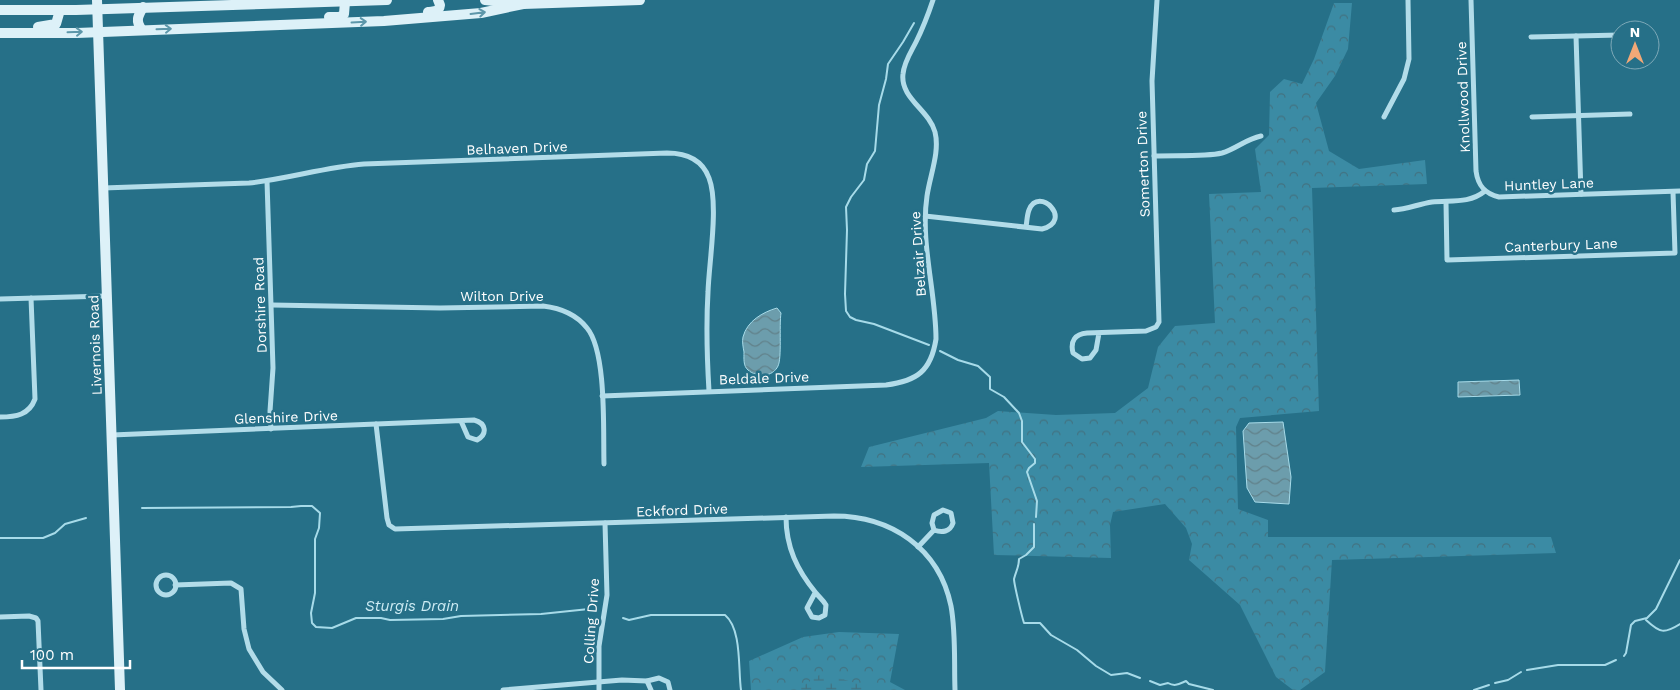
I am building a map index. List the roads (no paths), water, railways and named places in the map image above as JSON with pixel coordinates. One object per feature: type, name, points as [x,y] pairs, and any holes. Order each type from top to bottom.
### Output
[{"type":"main road","points":[[0,10],[60,10],[97,4],[143,7],[387,0]]},
{"type":"main road","points":[[378,21],[386,15],[438,11],[440,5],[438,0]]},
{"type":"main road","points":[[485,0],[523,4],[640,0]]},
{"type":"main road","points":[[194,28],[211,22],[340,16],[346,11],[345,2]]},
{"type":"main road","name":"Livernois Road","points":[[97,4],[120,690]]},
{"type":"main road","points":[[0,33],[98,32],[378,21],[481,13],[523,4]]},
{"type":"main road","points":[[142,30],[137,23],[137,18],[143,7]]},
{"type":"main road","points":[[0,15],[16,15],[29,10]]},
{"type":"main road","points":[[0,28],[52,26],[58,21],[60,10]]},
{"type":"street","name":"Belzair Drive","points":[[923,371],[931,359],[936,339],[926,216],[928,188],[936,148],[936,137],[930,120],[905,88],[903,74],[933,0]]},
{"type":"street","name":"Somerton Drive","points":[[1099,332],[1146,331],[1156,327],[1160,316],[1152,71],[1157,0]]},
{"type":"street","points":[[1384,117],[1404,78],[1408,64],[1410,46],[1408,0]]},
{"type":"street","name":"Knollwood Drive","points":[[1471,0],[1476,171],[1480,185],[1485,191]]},
{"type":"street","points":[[1530,38],[1610,35]]},
{"type":"street","points":[[1576,36],[1581,194]]},
{"type":"street","points":[[1532,117],[1630,114]]},
{"type":"street","points":[[1154,156],[1216,154],[1251,138],[1262,136]]},
{"type":"street","name":"Belhaven Drive","points":[[103,188],[223,185],[267,181],[335,167],[364,164],[667,153],[685,154],[692,157],[704,168],[712,188],[712,231],[707,312],[709,391]]},
{"type":"street","name":"Dorshire Road","points":[[267,181],[274,377],[270,428]]},
{"type":"street","name":"Huntley Lane","points":[[1394,210],[1433,202],[1473,199],[1485,191],[1500,197],[1680,191]]},
{"type":"street","name":"Canterbury Lane","points":[[1446,202],[1447,260],[1675,253],[1673,192]]},
{"type":"street","points":[[926,216],[1042,229],[1051,226],[1055,217],[1053,208],[1042,202],[1034,204],[1028,211],[1026,226]]},
{"type":"street","points":[[0,300],[108,296]]},
{"type":"street","points":[[0,417],[25,413],[32,406],[35,399],[32,298]]},
{"type":"street","name":"Wilton Drive","points":[[272,305],[440,308],[526,306],[553,307],[572,314],[591,334],[598,354],[602,396],[604,464]]},
{"type":"street","points":[[1099,332],[1096,350],[1090,358],[1082,359],[1073,353],[1071,345],[1076,336],[1099,332]]},
{"type":"street","name":"Beldale Drive","points":[[602,396],[886,385],[912,379],[923,371]]},
{"type":"street","name":"Glenshire Drive","points":[[112,435],[461,421],[480,422],[485,430],[482,436],[477,440],[468,437],[461,421]]},
{"type":"street","name":"Eckford Drive","points":[[376,424],[387,518],[389,525],[395,529],[847,516],[868,519],[895,529],[918,547],[931,561],[940,576],[951,606],[955,690]]},
{"type":"street","points":[[943,510],[950,513],[953,523],[950,528],[943,532],[934,530],[932,522],[934,515],[943,510]]},
{"type":"street","points":[[786,517],[790,550],[798,568],[815,593],[824,601],[827,608],[825,615],[819,618],[812,617],[807,611],[808,605],[815,593]]},
{"type":"street","name":"Colling Drive","points":[[600,690],[599,646],[607,595],[605,523]]},
{"type":"street","points":[[918,547],[934,530]]},
{"type":"street","points":[[175,585],[232,583],[239,586],[242,594],[244,628],[249,649],[262,672],[278,689]]},
{"type":"street","points":[[0,617],[29,616],[36,618],[39,624],[41,690]]},
{"type":"street","points":[[502,690],[599,682],[647,681],[663,678],[668,682],[670,690]]},
{"type":"street","points":[[647,681],[651,690]]},
{"type":"water","points":[[777,308],[781,313],[778,366],[776,370],[769,374],[760,375],[752,373],[745,366],[744,362],[743,337],[745,331],[756,318]]},
{"type":"water","points":[[1519,380],[1520,395],[1458,397],[1458,382]]},
{"type":"water","points":[[1283,422],[1291,477],[1289,504],[1255,502],[1247,488],[1243,431],[1249,423]]},
{"type":"waterway","points":[[914,23],[888,64],[879,105],[875,151],[867,164],[864,180],[846,207],[845,294],[846,311],[850,317],[929,345]]},
{"type":"waterway","points":[[940,351],[958,360],[978,366],[990,377],[990,389],[1004,397],[1019,413],[1022,421],[1022,442],[1035,459],[1035,463],[1027,472],[1037,501],[1036,517]]},
{"type":"waterway","name":"Sturgis Drain","points":[[142,508],[312,506],[320,513],[319,528],[315,539],[315,593],[311,613],[312,623],[316,627],[332,628],[356,618],[390,620],[443,619],[461,616],[541,614],[589,609],[596,610]]},
{"type":"waterway","name":"Sturgis Drain","points":[[0,538],[43,538],[55,533],[65,524],[86,518]]},
{"type":"waterway","points":[[1034,524],[1034,547],[1019,559],[1014,579],[1024,623],[1040,623],[1051,635],[1077,650],[1096,666],[1111,675],[1127,673],[1140,678]]},
{"type":"waterway","points":[[1624,656],[1631,625],[1635,621],[1647,618],[1656,609],[1680,560]]},
{"type":"waterway","name":"Sturgis Drain","points":[[623,618],[629,620],[651,615],[725,615],[730,621],[737,639],[741,690]]},
{"type":"waterway","points":[[1646,620],[1662,631],[1680,624]]},
{"type":"waterway","points":[[1527,670],[1558,665],[1605,665],[1616,660]]},
{"type":"waterway","points":[[1495,683],[1508,680],[1521,672]]},
{"type":"waterway","points":[[1150,681],[1160,685],[1168,683],[1177,685],[1186,681],[1189,684],[1213,690]]},
{"type":"waterway","points":[[1474,690],[1489,685]]}]
